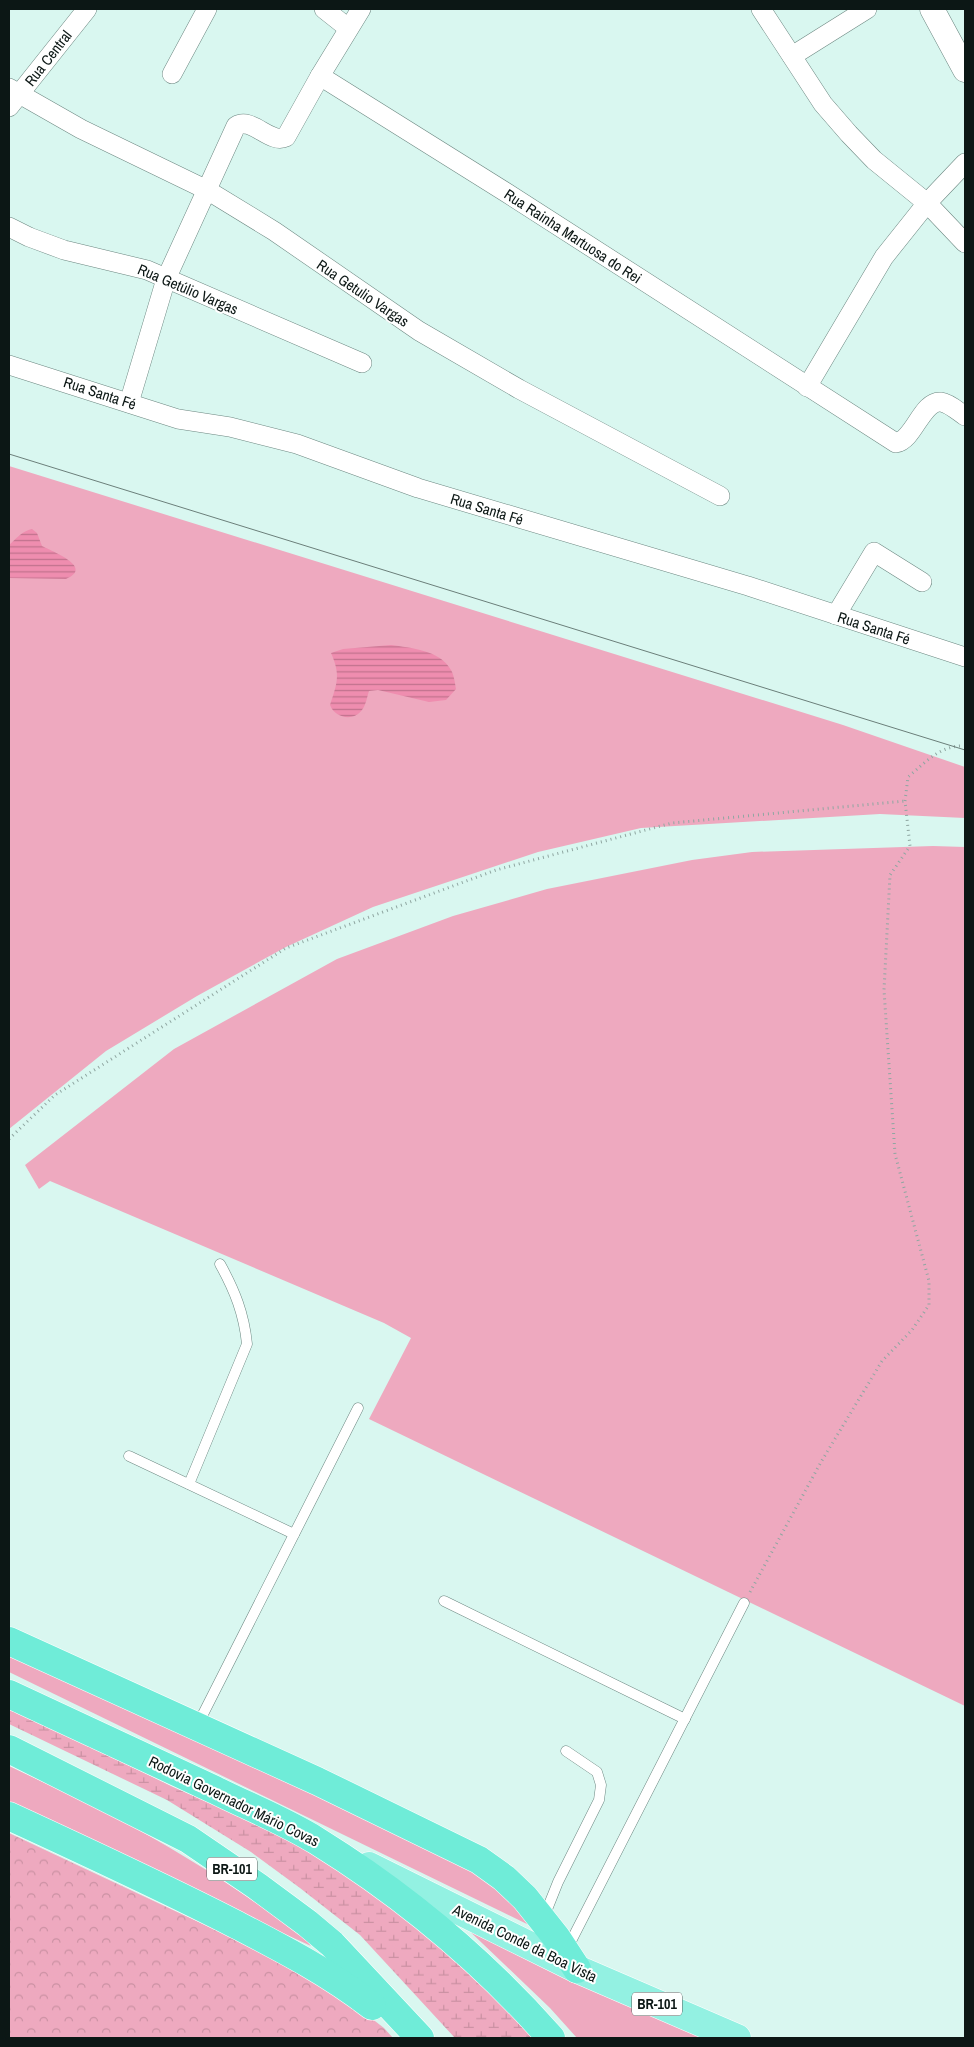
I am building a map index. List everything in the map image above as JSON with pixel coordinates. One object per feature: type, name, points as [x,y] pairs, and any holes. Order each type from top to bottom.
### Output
[{"type":"highway","points":[[9,1641],[317,1781],[479,1860],[504,1878],[525,1898],[571,1961]]},
{"type":"highway","name":"Rodovia Governador Mário Covas","points":[[9,1694],[173,1770],[316,1840],[373,1880],[458,1945],[490,1974],[551,2038]]},
{"type":"highway","name":"BR-101","points":[[9,1749],[188,1839],[257,1886],[332,1944],[420,2038]]},
{"type":"highway","points":[[9,1816],[179,1894],[314,1965],[340,1982],[414,2038]]},
{"type":"main road","name":"Avenida Conde da Boa Vista","points":[[316,1840],[737,2038]]},
{"type":"street","name":"Rua Central","points":[[12,97],[87,9]]},
{"type":"street","points":[[172,74],[207,9]]},
{"type":"street","points":[[324,9],[348,28]]},
{"type":"street","points":[[129,403],[166,279],[236,126],[244,124],[278,139],[286,137],[348,28],[361,9]]},
{"type":"street","points":[[761,9],[823,104],[849,134],[874,160],[927,204],[965,243]]},
{"type":"street","points":[[792,56],[867,9]]},
{"type":"street","points":[[932,9],[965,70]]},
{"type":"street","name":"Rua Rainha Martuosa do Rei","points":[[320,76],[507,193],[896,443],[904,440],[924,412],[936,403],[942,402],[965,416]]},
{"type":"street","name":"Rua Getulio Vargas","points":[[12,97],[207,190],[274,231],[420,331],[519,389],[720,496]]},
{"type":"street","points":[[807,387],[884,257],[927,204],[965,163]]},
{"type":"street","name":"Rua Getúlio Vargas","points":[[9,227],[29,237],[64,250],[147,270],[362,364]]},
{"type":"street","name":"Rua Santa Fé","points":[[9,364],[178,419],[230,427],[297,444],[418,488],[507,516],[608,544],[965,657]]},
{"type":"street","points":[[836,615],[874,552],[922,582]]},
{"type":"lane","points":[[189,1484],[246,1344],[244,1321],[235,1291],[220,1264]]},
{"type":"lane","points":[[196,1726],[358,1408]]},
{"type":"lane","points":[[129,1456],[294,1534]]},
{"type":"lane","points":[[444,1601],[685,1719]]},
{"type":"lane","points":[[571,1961],[685,1719],[744,1603]]},
{"type":"lane","points":[[542,1920],[558,1882],[599,1800],[601,1785],[597,1772],[566,1751]]},
{"type":"path","points":[[744,1603],[821,1462],[882,1362],[912,1330],[929,1305],[929,1281],[895,1154],[884,990],[890,875],[910,846],[904,801],[908,777],[943,749],[952,746],[964,746]]},
{"type":"path","points":[[9,1139],[55,1095],[286,948],[496,870],[672,823],[904,801]]},
{"type":"green space","points":[[9,466],[843,725],[965,767],[965,818],[880,814],[641,828],[538,852],[373,907],[286,947],[197,996],[106,1051],[9,1129]]},
{"type":"green space","points":[[933,846],[965,847],[965,1706],[369,1419],[411,1338],[384,1323],[50,1181],[39,1189],[25,1165],[174,1049],[337,959],[453,916],[547,889],[692,860],[752,852]]},
{"type":"green space","points":[[9,1650],[409,1837],[477,1873],[510,1894],[531,1926],[9,1672]]},
{"type":"green space","points":[[10,1708],[173,1787],[262,1826],[336,1866],[398,1907],[538,2038],[455,2038],[360,1935],[300,1888],[251,1852],[167,1800],[9,1724]]},
{"type":"green space","points":[[9,1766],[102,1810],[165,1845],[262,1907],[311,1946],[126,1861],[9,1804]]},
{"type":"green space","points":[[9,1833],[322,1980],[384,2028],[393,2038],[9,2038]]},
{"type":"green space","points":[[460,1922],[713,2038],[577,2038],[550,2008]]},
{"type":"shaded area","points":[[32,529],[37,533],[42,546],[61,555],[74,565],[76,569],[74,574],[66,579],[9,578],[9,545],[22,533]]},
{"type":"shaded area","points":[[391,645],[424,651],[440,658],[451,670],[456,689],[446,700],[429,702],[378,690],[369,691],[364,706],[358,714],[344,717],[336,713],[330,705],[337,679],[336,667],[331,653],[343,649]]},
{"type":"tram line","points":[[9,454],[965,750]]}]
